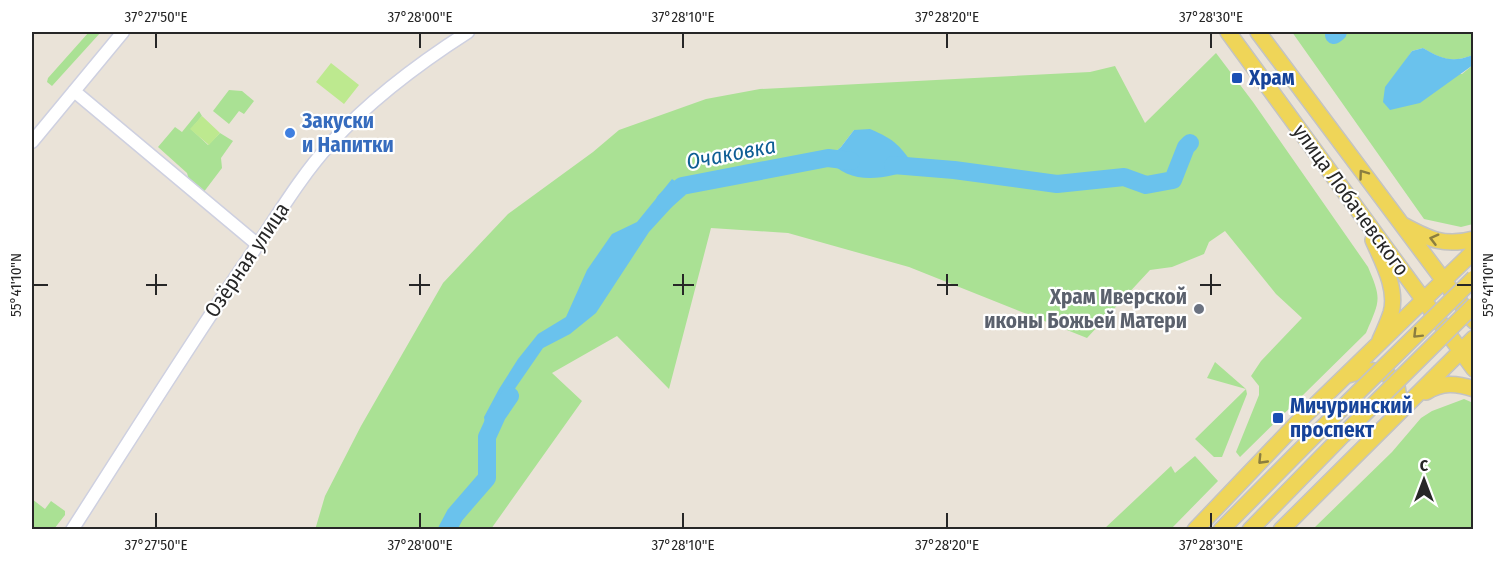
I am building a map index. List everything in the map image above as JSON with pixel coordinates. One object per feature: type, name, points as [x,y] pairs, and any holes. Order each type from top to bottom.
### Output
[{"type":"main road","name":"улица Лобачевского","points":[[1228,32],[1473,369]]},
{"type":"main road","name":"улица Лобачевского","points":[[1258,32],[1473,321]]},
{"type":"main road","points":[[1365,221],[1385,270],[1392,298],[1392,311],[1378,345]]},
{"type":"main road","points":[[1398,222],[1430,240],[1452,243],[1473,238]]},
{"type":"main road","points":[[1195,530],[1300,420],[1348,376],[1473,251]]},
{"type":"main road","points":[[1221,530],[1473,278]]},
{"type":"main road","points":[[1250,530],[1473,306]]},
{"type":"main road","points":[[1281,530],[1473,338]]},
{"type":"main road","points":[[1348,376],[1371,370],[1386,373],[1392,377],[1399,397],[1392,421]]},
{"type":"main road","points":[[1409,404],[1436,386],[1453,384],[1473,389]]},
{"type":"street","points":[[32,142],[123,32]]},
{"type":"street","name":"Озёрная улица","points":[[72,530],[309,169],[348,125],[408,72],[468,32]]},
{"type":"street","points":[[74,91],[258,245]]},
{"type":"green space","points":[[89,32],[101,32],[52,86],[47,82],[48,78]]},
{"type":"green space","points":[[1292,32],[1473,32],[1473,55],[1448,59],[1423,48],[1412,51],[1400,69],[1462,74],[1473,65],[1473,224],[1461,227],[1424,219]]},
{"type":"green space","points":[[1216,53],[1368,267],[1376,287],[1378,300],[1366,333],[1240,457],[1236,452],[1259,395],[1259,386],[1251,376],[1261,361],[1302,318],[1276,294],[1225,231],[1209,242],[1204,254],[1172,267],[1150,270],[1087,338],[909,267],[788,233],[711,228],[669,389],[617,336],[552,373],[582,401],[491,529],[315,530],[325,496],[361,426],[443,283],[508,214],[593,152],[619,130],[706,99],[760,89],[1090,72],[1115,66],[1145,123]],"holes":[[[854,130],[915,168],[828,158],[841,147]]]},
{"type":"green space","points":[[331,63],[359,85],[344,104],[316,82]]},
{"type":"green space","points":[[229,90],[242,91],[254,101],[244,114],[239,111],[229,124],[213,111]]},
{"type":"green space","points":[[199,111],[202,116],[191,129],[208,145],[220,133],[233,141],[221,158],[222,168],[200,197],[192,190],[187,173],[158,147],[175,127],[182,132]]},
{"type":"green space","points":[[202,116],[220,133],[209,145],[190,129]]},
{"type":"green space","points":[[1215,362],[1246,389],[1207,378]]},
{"type":"green space","points":[[1246,389],[1247,394],[1222,457],[1214,457],[1195,439]]},
{"type":"green space","points":[[1464,399],[1471,402],[1473,407],[1473,529],[1313,529],[1392,452],[1421,418],[1432,411]]},
{"type":"green space","points":[[1195,456],[1218,481],[1171,529],[1104,529],[1171,466],[1175,473]]},
{"type":"green space","points":[[32,499],[45,509],[51,501],[65,511],[65,515],[54,529],[32,529]]},
{"type":"water","points":[[1423,48],[1447,59],[1459,59],[1473,55],[1473,65],[1420,103],[1390,110],[1383,102],[1385,87],[1412,51]]},
{"type":"water","points":[[870,129],[897,144],[916,168],[881,177],[857,177],[836,167],[828,158],[841,147],[854,130]]},
{"type":"water","points":[[672,179],[682,186],[681,197],[649,232],[596,313],[570,334],[543,348],[496,416],[487,437],[484,417],[518,359],[538,334],[566,317],[587,270],[612,234],[637,222]]},
{"type":"waterway","name":"Очаковка","points":[[1334,35],[1338,32]]},
{"type":"waterway","name":"Очаковка","points":[[893,165],[954,170],[1057,184],[1124,177],[1146,185],[1173,180],[1186,147],[1190,143]]},
{"type":"waterway","name":"Очаковка","points":[[665,201],[682,186],[828,158],[851,161]]},
{"type":"waterway","name":"Очаковка","points":[[447,530],[455,515],[487,478],[487,437],[497,415],[510,396]]},
{"type":"place","name":"Храм","points":[[1237,78]]},
{"type":"place","name":"Закуски и Напитки","points":[[290,133]]},
{"type":"place","name":"Храм Иверской иконы Божьей Матери","points":[[1199,309]]},
{"type":"place","name":"Мичуринский проспект","points":[[1278,418]]}]
